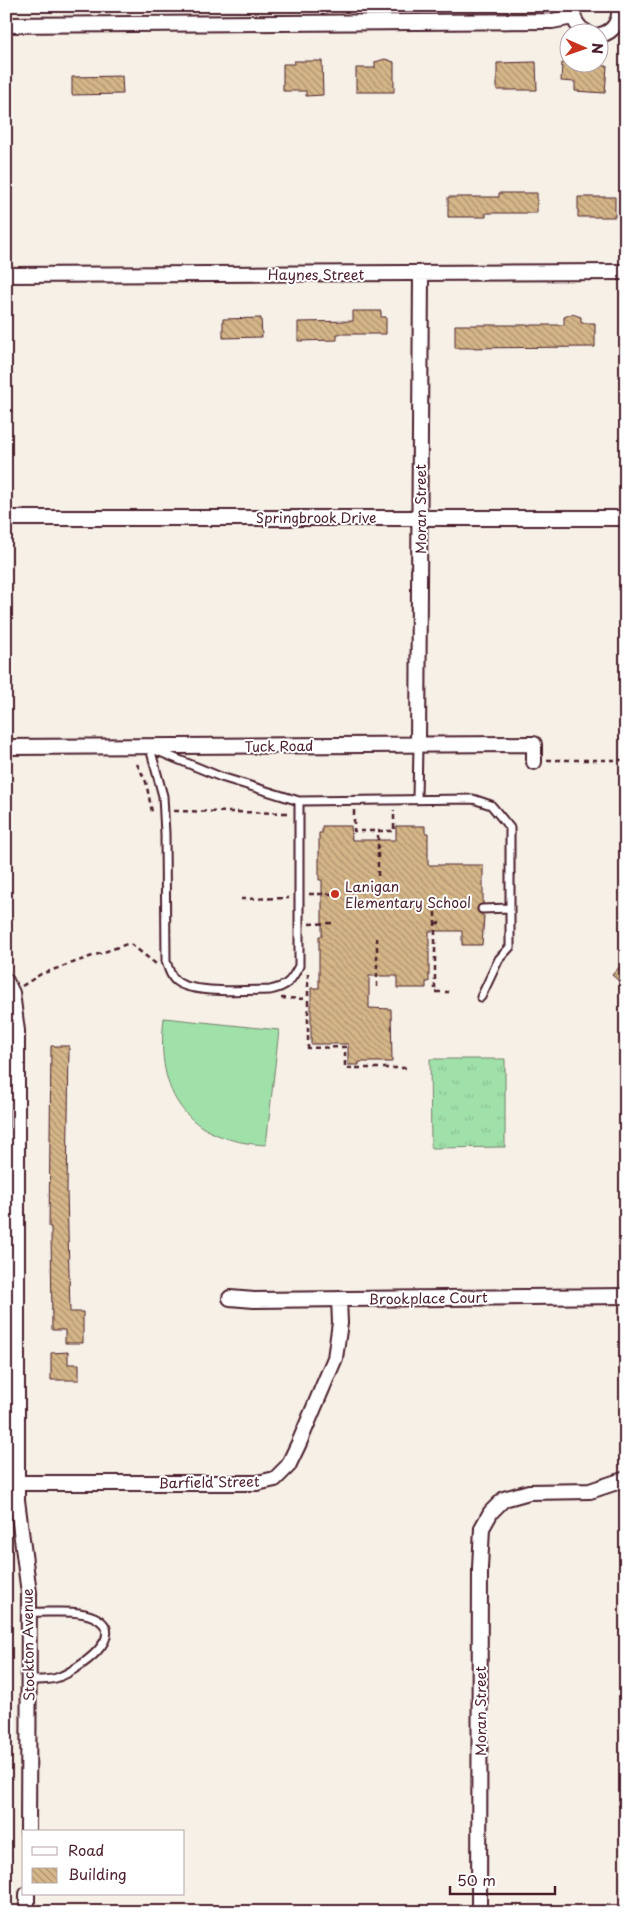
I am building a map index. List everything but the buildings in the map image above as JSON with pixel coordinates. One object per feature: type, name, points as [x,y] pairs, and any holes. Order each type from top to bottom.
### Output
[{"type":"street","points":[[610,30],[617,24],[620,17],[619,6]]},
{"type":"street","points":[[6,25],[552,21],[573,11]]},
{"type":"street","name":"Haynes Street","points":[[6,275],[626,272]]},
{"type":"street","name":"Moran Street","points":[[418,744],[421,274]]},
{"type":"street","name":"Springbrook Drive","points":[[6,518],[626,518]]},
{"type":"street","name":"Tuck Road","points":[[6,747],[150,748],[534,744],[534,761]]},
{"type":"street","name":"Stockton Avenue","points":[[9,987],[17,1032],[11,1269],[12,1483],[29,1593],[30,1612],[28,1830]]},
{"type":"street","name":"Brookplace Court","points":[[230,1298],[254,1300],[626,1296]]},
{"type":"street","name":"Barfield Street","points":[[12,1483],[257,1483],[275,1478],[288,1466],[335,1358],[340,1324],[339,1299]]},
{"type":"street","name":"Moran Street","points":[[479,1912],[480,1568],[482,1528],[491,1512],[504,1499],[529,1492],[590,1491],[626,1479]]},
{"type":"street","points":[[27,1896],[27,1912]]},
{"type":"lane","points":[[417,799],[418,744]]},
{"type":"lane","points":[[150,748],[220,776],[299,801],[473,799],[491,805],[510,828],[510,947],[499,959],[480,997]]},
{"type":"lane","points":[[150,748],[163,796],[166,961],[173,979],[186,987],[200,990],[270,990],[281,988],[290,981],[299,966],[299,801]]},
{"type":"lane","points":[[482,909],[510,908]]},
{"type":"lane","points":[[29,1680],[57,1678],[69,1672],[103,1645],[107,1638],[107,1631],[104,1625],[96,1618],[85,1614],[30,1612]]},
{"type":"path","points":[[534,761],[626,760]]},
{"type":"path","points":[[137,764],[146,782],[154,816]]},
{"type":"path","points":[[151,809],[299,813]]},
{"type":"path","points":[[354,810],[353,831],[395,831],[394,810]]},
{"type":"path","points":[[378,831],[378,876]]},
{"type":"path","points":[[308,885],[308,894]]},
{"type":"path","points":[[435,912],[435,992],[449,992]]},
{"type":"path","points":[[308,933],[308,924],[335,923]]},
{"type":"path","points":[[435,923],[443,923]]},
{"type":"path","points":[[377,938],[377,987]]},
{"type":"path","points":[[9,987],[123,944],[132,945],[157,964],[157,955]]},
{"type":"path","points":[[308,970],[308,1048],[345,1047],[344,1068],[410,1068]]},
{"type":"path","points":[[279,998],[308,998]]},
{"type":"green space","points":[[164,1018],[279,1030],[266,1145],[239,1142],[215,1134],[197,1123],[182,1108],[171,1091],[165,1069],[163,1045]]},
{"type":"green space","points":[[430,1059],[505,1059],[505,1147],[431,1148]]},
{"type":"place","name":"Lanigan Elementary School","points":[[335,894]]}]
